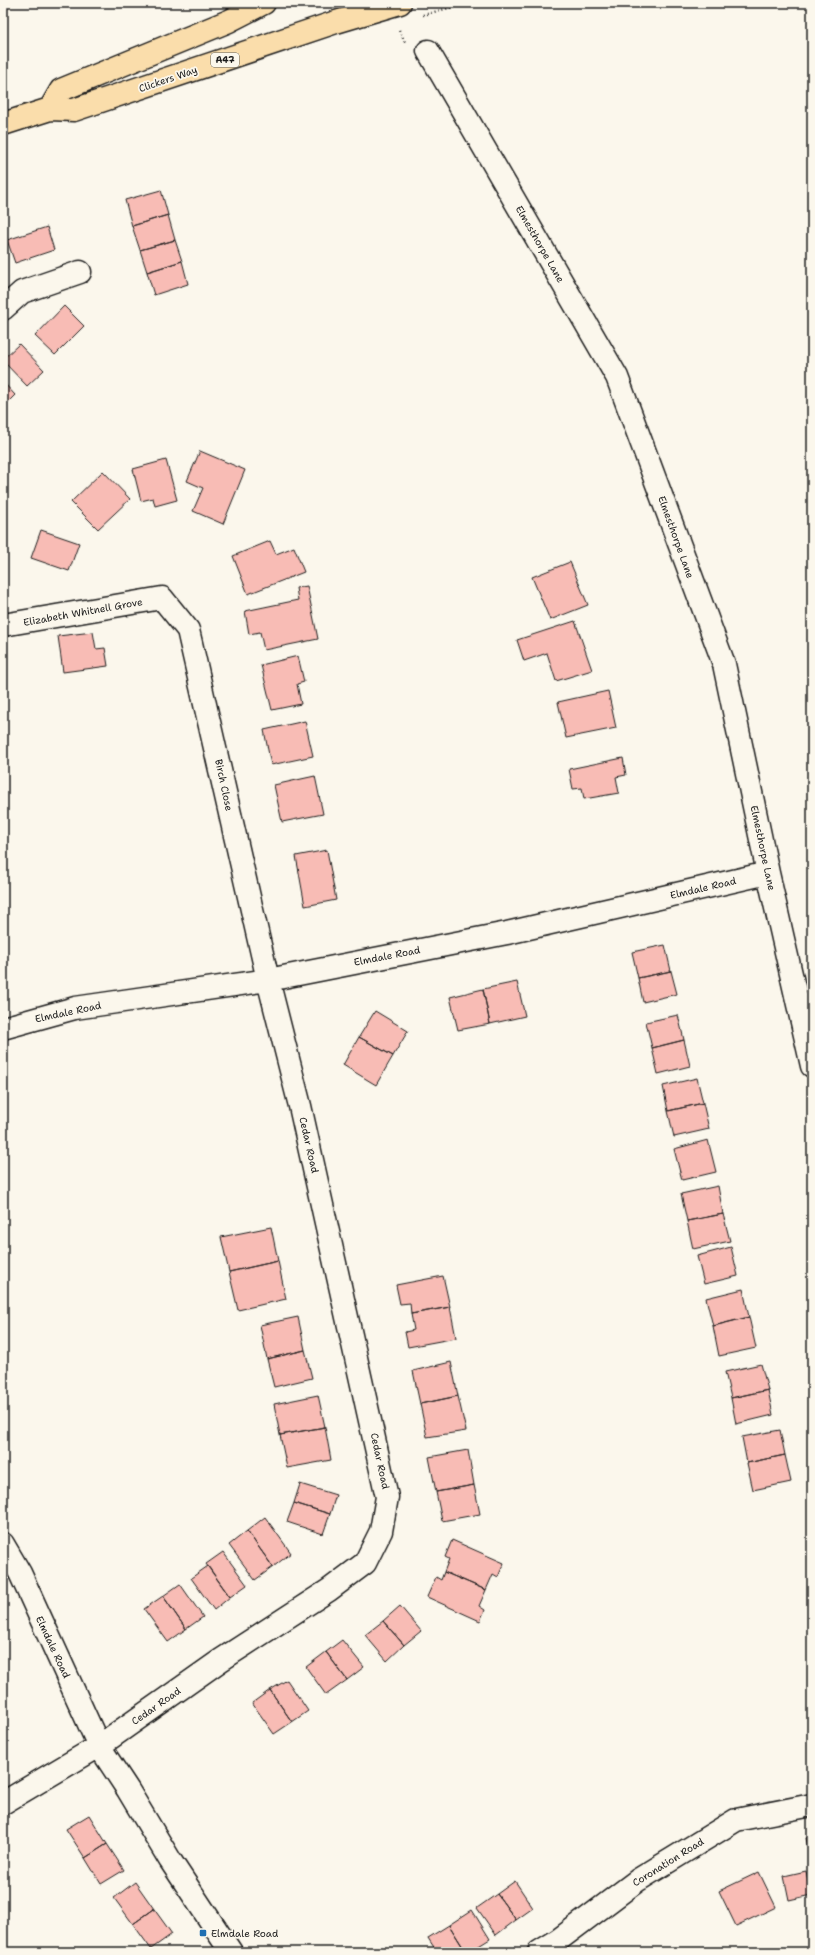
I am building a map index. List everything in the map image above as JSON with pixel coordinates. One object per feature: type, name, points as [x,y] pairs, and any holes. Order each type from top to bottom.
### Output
[{"type":"main road","points":[[50,108],[61,90],[229,21],[264,3]]},
{"type":"main road","name":"Clickers Way","points":[[3,124],[50,108],[74,110],[336,22],[400,3]]},
{"type":"street","name":"Elmesthorpe Lane","points":[[428,50],[617,377],[724,664],[768,873],[812,1066]]},
{"type":"street","points":[[3,309],[22,292],[80,272]]},
{"type":"street","name":"Elizabeth Whitnell Grove","points":[[3,625],[162,598]]},
{"type":"street","name":"Birch Close","points":[[162,598],[188,630],[268,980]]},
{"type":"street","name":"Elmdale Road","points":[[3,1028],[75,1008],[268,980],[507,933],[768,873]]},
{"type":"street","name":"Cedar Road","points":[[3,1803],[99,1746],[221,1660],[329,1590],[365,1562],[381,1531],[387,1498],[302,1114],[268,980]]},
{"type":"street","name":"Elmdale Road","points":[[3,1544],[20,1573],[99,1746],[128,1790],[170,1860],[230,1952]]},
{"type":"street","name":"Coronation Road","points":[[551,1948],[638,1880],[736,1820],[812,1805]]},
{"type":"building","points":[[161,190],[168,215],[132,226],[125,200]]},
{"type":"building","points":[[168,215],[175,240],[140,250],[132,226]]},
{"type":"building","points":[[47,227],[54,250],[15,263],[7,240]]},
{"type":"building","points":[[175,240],[182,261],[147,272],[140,250]]},
{"type":"building","points":[[182,261],[188,284],[154,295],[147,272]]},
{"type":"building","points":[[64,306],[84,326],[55,355],[35,336]]},
{"type":"building","points":[[19,344],[44,370],[27,386],[3,361],[3,359]]},
{"type":"building","points":[[3,382],[15,395],[3,407]]},
{"type":"building","points":[[200,451],[245,470],[223,524],[193,511],[203,488],[187,481]]},
{"type":"building","points":[[166,460],[177,500],[155,506],[153,498],[141,501],[133,469]]},
{"type":"building","points":[[103,471],[130,499],[98,529],[71,502]]},
{"type":"building","points":[[41,530],[79,543],[69,571],[31,558]]},
{"type":"building","points":[[270,541],[276,554],[294,547],[304,572],[248,594],[233,556]]},
{"type":"building","points":[[570,562],[588,605],[550,620],[532,577]]},
{"type":"building","points":[[307,586],[318,639],[264,650],[260,632],[249,634],[245,611],[298,600],[296,588]]},
{"type":"building","points":[[575,621],[592,670],[556,681],[547,653],[524,661],[517,640]]},
{"type":"building","points":[[93,632],[96,649],[105,648],[108,666],[63,672],[58,636]]},
{"type":"building","points":[[298,656],[304,682],[297,684],[301,704],[272,710],[261,665]]},
{"type":"building","points":[[608,691],[616,728],[566,738],[558,702]]},
{"type":"building","points":[[305,721],[313,756],[271,765],[264,730]]},
{"type":"building","points":[[623,758],[626,775],[616,777],[619,793],[584,799],[582,788],[573,789],[569,769]]},
{"type":"building","points":[[315,776],[323,814],[282,822],[274,785]]},
{"type":"building","points":[[327,850],[336,900],[305,906],[296,856]]},
{"type":"building","points":[[665,945],[671,971],[638,978],[632,952]]},
{"type":"building","points":[[671,971],[677,994],[643,1002],[638,978]]},
{"type":"building","points":[[517,982],[525,1016],[490,1024],[483,989]]},
{"type":"building","points":[[483,989],[490,1024],[458,1030],[450,997]]},
{"type":"building","points":[[375,1011],[408,1031],[393,1056],[359,1037]]},
{"type":"building","points":[[678,1015],[684,1040],[652,1048],[646,1022]]},
{"type":"building","points":[[359,1037],[393,1056],[376,1085],[343,1065]]},
{"type":"building","points":[[684,1040],[690,1066],[658,1074],[652,1048]]},
{"type":"building","points":[[697,1078],[703,1103],[668,1111],[663,1086]]},
{"type":"building","points":[[703,1103],[709,1129],[674,1137],[668,1111]]},
{"type":"building","points":[[708,1140],[716,1172],[682,1180],[674,1149]]},
{"type":"building","points":[[718,1186],[723,1214],[687,1221],[681,1194]]},
{"type":"building","points":[[723,1214],[730,1241],[693,1249],[687,1221]]},
{"type":"building","points":[[271,1227],[278,1261],[229,1272],[221,1237]]},
{"type":"building","points":[[731,1247],[738,1276],[704,1284],[697,1256]]},
{"type":"building","points":[[278,1261],[286,1299],[238,1310],[229,1272]]},
{"type":"building","points":[[443,1276],[450,1307],[411,1314],[410,1303],[400,1304],[396,1285]]},
{"type":"building","points":[[743,1289],[749,1317],[713,1326],[706,1298]]},
{"type":"building","points":[[450,1307],[456,1338],[408,1347],[405,1332],[414,1330],[411,1314]]},
{"type":"building","points":[[298,1317],[305,1350],[267,1359],[260,1325]]},
{"type":"building","points":[[749,1317],[756,1348],[719,1356],[713,1326]]},
{"type":"building","points":[[305,1350],[312,1378],[274,1387],[267,1359]]},
{"type":"building","points":[[451,1362],[458,1396],[420,1404],[413,1371]]},
{"type":"building","points":[[761,1364],[768,1390],[731,1398],[725,1372]]},
{"type":"building","points":[[768,1390],[773,1415],[736,1424],[731,1398]]},
{"type":"building","points":[[318,1395],[325,1427],[280,1435],[274,1404]]},
{"type":"building","points":[[458,1396],[466,1431],[427,1437],[420,1404]]},
{"type":"building","points":[[325,1427],[331,1460],[287,1468],[280,1435]]},
{"type":"building","points":[[780,1430],[785,1455],[747,1463],[742,1437]]},
{"type":"building","points":[[468,1450],[474,1485],[436,1492],[429,1457]]},
{"type":"building","points":[[785,1455],[791,1482],[753,1490],[747,1463]]},
{"type":"building","points":[[300,1484],[336,1495],[330,1514],[294,1503]]},
{"type":"building","points":[[474,1485],[480,1514],[442,1521],[436,1492]]},
{"type":"building","points":[[294,1503],[330,1514],[323,1534],[287,1522]]},
{"type":"building","points":[[265,1517],[291,1553],[273,1567],[247,1531]]},
{"type":"building","points":[[247,1531],[273,1567],[255,1580],[229,1545]]},
{"type":"building","points":[[452,1540],[504,1563],[498,1577],[493,1574],[486,1590],[444,1572],[449,1559],[445,1557]]},
{"type":"building","points":[[223,1552],[247,1585],[230,1597],[206,1564]]},
{"type":"building","points":[[208,1566],[230,1597],[214,1610],[191,1578]]},
{"type":"building","points":[[444,1572],[486,1590],[479,1606],[485,1610],[480,1621],[427,1597],[436,1577],[441,1580]]},
{"type":"building","points":[[180,1584],[203,1617],[186,1629],[163,1596]]},
{"type":"building","points":[[163,1596],[186,1629],[168,1642],[144,1609]]},
{"type":"building","points":[[400,1606],[421,1631],[404,1645],[383,1621]]},
{"type":"building","points":[[383,1621],[404,1645],[387,1661],[365,1635]]},
{"type":"building","points":[[342,1640],[364,1667],[347,1680],[326,1652]]},
{"type":"building","points":[[326,1652],[347,1680],[326,1695],[306,1667]]},
{"type":"building","points":[[287,1680],[308,1711],[292,1722],[270,1690]]},
{"type":"building","points":[[270,1690],[292,1722],[274,1734],[252,1703]]},
{"type":"building","points":[[89,1815],[107,1844],[85,1858],[66,1829]]},
{"type":"building","points":[[812,1837],[812,1864],[811,1865],[806,1838]]},
{"type":"building","points":[[107,1844],[124,1870],[101,1884],[85,1858]]},
{"type":"building","points":[[806,1871],[811,1895],[789,1900],[784,1876]]},
{"type":"building","points":[[759,1872],[776,1907],[736,1926],[719,1891]]},
{"type":"building","points":[[515,1881],[533,1908],[516,1920],[497,1894]]},
{"type":"building","points":[[135,1882],[154,1909],[133,1924],[114,1898]]},
{"type":"building","points":[[497,1894],[516,1920],[496,1935],[477,1908]]},
{"type":"building","points":[[154,1909],[172,1934],[151,1949],[133,1924]]},
{"type":"building","points":[[472,1910],[490,1939],[469,1952],[466,1952],[449,1925]]},
{"type":"building","points":[[449,1925],[466,1952],[437,1952],[428,1938]]},
{"type":"place","name":"Elmdale Road","points":[[203,1933]]}]
